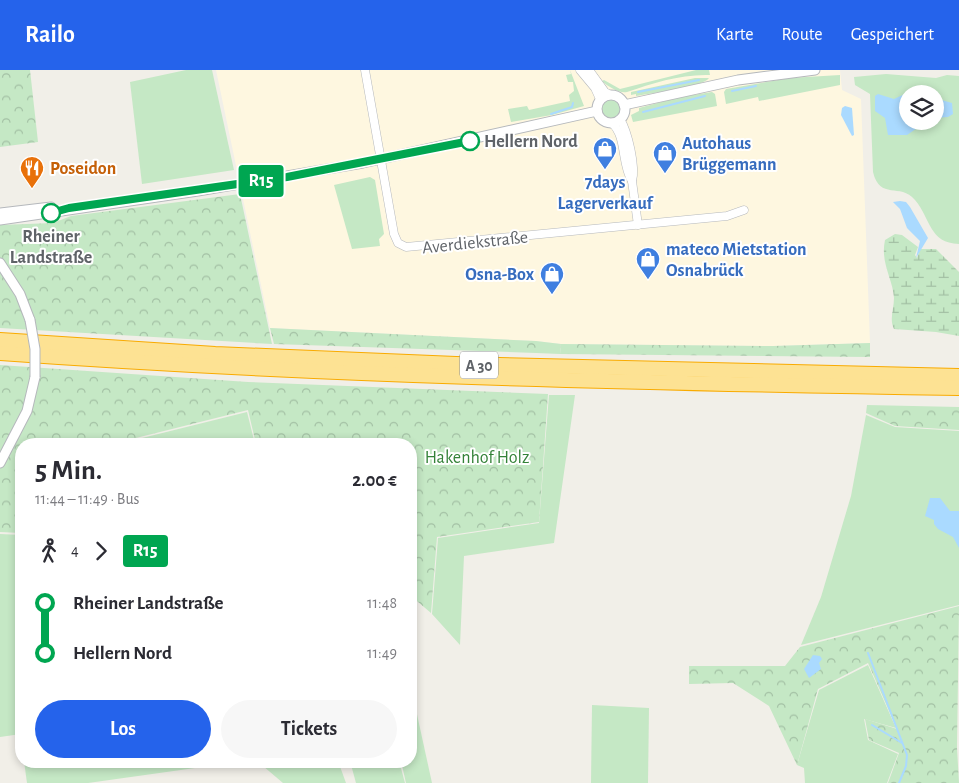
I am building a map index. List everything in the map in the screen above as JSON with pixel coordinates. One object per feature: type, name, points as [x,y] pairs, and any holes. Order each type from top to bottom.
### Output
[{"type":"highway","name":"A 30","points":[[0,340],[215,354],[428,363],[959,376]]},
{"type":"highway","name":"A 30","points":[[0,353],[280,370],[475,377],[959,388]]},
{"type":"street","points":[[365,70],[380,160]]},
{"type":"street","points":[[580,70],[595,88],[600,99],[597,112]]},
{"type":"street","points":[[589,70],[605,92],[619,97],[624,105],[624,112],[616,121],[604,121],[597,112]]},
{"type":"street","points":[[624,105],[738,80],[815,70]]},
{"type":"street","points":[[600,99],[610,95]]},
{"type":"street","points":[[0,220],[51,213],[69,208],[207,190],[380,160],[597,112]]},
{"type":"street","points":[[616,121],[627,174],[632,181],[638,225]]},
{"type":"street","name":"Averdiekstraße","points":[[380,160],[394,234],[398,243],[406,247],[727,216],[744,210]]},
{"type":"street","points":[[0,213],[50,207],[69,208]]},
{"type":"street","points":[[0,263],[20,294],[30,320],[35,349],[35,377],[27,411],[0,463]]},
{"type":"shaded area","points":[[216,70],[840,70],[842,90],[861,99],[870,343],[773,346],[561,344],[536,341],[270,328]]},
{"type":"green space","points":[[0,70],[30,70],[38,142],[0,147]]},
{"type":"green space","points":[[186,70],[212,70],[234,170],[142,184],[130,82]]},
{"type":"green space","points":[[570,70],[584,106],[552,115],[511,122],[508,109],[527,106],[529,110],[570,101],[569,95],[574,91],[573,82],[568,82],[566,75],[571,74]]},
{"type":"green space","points":[[696,70],[709,70],[710,75],[657,82],[627,92],[614,89],[602,81],[604,80],[620,89]]},
{"type":"green space","points":[[886,74],[936,78],[947,75],[959,76],[959,244],[949,243],[936,235],[920,207],[909,195],[885,189],[876,181],[873,172],[870,94],[855,85],[854,77]]},
{"type":"green space","points":[[840,75],[840,85],[759,101],[758,97],[726,104],[724,92],[726,89],[790,78]]},
{"type":"green space","points":[[695,78],[709,78],[687,87],[636,96],[636,94],[631,95],[631,92]]},
{"type":"green space","points":[[712,92],[715,94],[717,106],[633,122],[631,115],[639,111],[639,108],[680,97]]},
{"type":"green space","points":[[611,99],[618,102],[621,109],[618,116],[611,119],[604,116],[601,109],[604,102]]},
{"type":"green space","points":[[370,177],[375,180],[384,234],[379,239],[380,246],[352,249],[334,185]]},
{"type":"green space","points":[[240,194],[272,344],[0,328],[0,225],[53,223],[71,216]]},
{"type":"green space","points":[[895,234],[902,235],[918,247],[915,255],[917,258],[920,249],[936,249],[959,272],[959,336],[936,332],[894,329],[892,318],[894,298],[885,263],[884,248],[885,240]]},
{"type":"green space","points":[[270,328],[536,341],[536,353],[274,344]]},
{"type":"green space","points":[[536,341],[561,344],[560,354],[536,353]]},
{"type":"green space","points":[[870,343],[870,357],[560,354],[561,344],[773,346]]},
{"type":"green space","name":"Hakenhof Holz","points":[[0,365],[248,382],[548,394],[539,522],[437,537],[431,613],[417,601],[417,438],[255,438],[248,410],[136,438],[15,438],[15,533],[0,532]]},
{"type":"green space","points":[[549,395],[575,395],[554,543],[464,556],[460,645],[432,614],[438,538],[539,523]]},
{"type":"green space","points":[[867,405],[959,407],[959,430],[895,426],[866,413]]},
{"type":"green space","points":[[247,412],[254,438],[142,438]]},
{"type":"green space","points":[[866,415],[895,427],[959,431],[959,605],[801,645],[821,597],[851,496]]},
{"type":"green space","points":[[0,534],[15,535],[15,735],[0,737]]},
{"type":"green space","points":[[959,606],[957,748],[959,783],[888,783],[899,753],[869,740],[865,719],[897,729],[868,663],[818,689],[797,765],[769,706],[733,683],[689,684],[689,666],[785,666],[800,647]]},
{"type":"green space","points":[[868,665],[896,728],[864,719],[868,740],[898,754],[887,783],[805,783],[804,768],[797,765],[819,690]]},
{"type":"green space","points":[[592,705],[649,708],[648,783],[591,783]]},
{"type":"green space","points":[[417,714],[432,783],[406,783],[403,768],[417,768]]},
{"type":"green space","points":[[25,768],[195,768],[88,783],[27,783]]},
{"type":"green space","points":[[265,768],[341,768],[346,783],[283,783]]},
{"type":"green space","points":[[352,768],[401,768],[405,783],[356,783]]},
{"type":"water","points":[[878,94],[894,99],[899,97],[899,130],[914,130],[907,135],[888,135],[885,118],[875,111],[875,96]]},
{"type":"water","points":[[944,101],[952,103],[953,114],[944,117]]},
{"type":"water","points":[[845,106],[852,108],[854,135],[852,136],[841,115],[842,108]]},
{"type":"water","points":[[893,202],[906,202],[910,207],[928,238],[916,258],[920,241],[907,228],[900,209]]},
{"type":"water","points":[[930,498],[940,498],[950,511],[959,511],[959,548],[953,537],[938,529],[934,524],[934,520],[925,516]]},
{"type":"water","points":[[813,655],[820,656],[822,659],[819,663],[821,669],[809,678],[804,669]]},
{"type":"waterway","points":[[638,92],[699,80]]},
{"type":"waterway","points":[[732,91],[756,86]]},
{"type":"waterway","points":[[643,112],[705,96]]},
{"type":"waterway","points":[[551,114],[572,107],[573,103]]},
{"type":"waterway","points":[[868,653],[907,755],[906,766],[899,783]]},
{"type":"waterway","points":[[872,725],[902,743]]},
{"type":"bus line","name":"R15","points":[[51,213],[69,208],[137,200],[287,177],[470,141]]},
{"type":"place","name":"Hellern Nord","points":[[470,141]]},
{"type":"place","name":"7days Lagerverkauf","points":[[605,170]]},
{"type":"place","name":"Autohaus Brüggemann","points":[[665,174]]},
{"type":"place","name":"Poseidon","points":[[32,189]]},
{"type":"place","name":"Rheiner Landstraße","points":[[51,213]]},
{"type":"place","name":"mateco Mietstation Osnabrück","points":[[648,280]]},
{"type":"place","name":"Osna-Box","points":[[552,295]]}]
